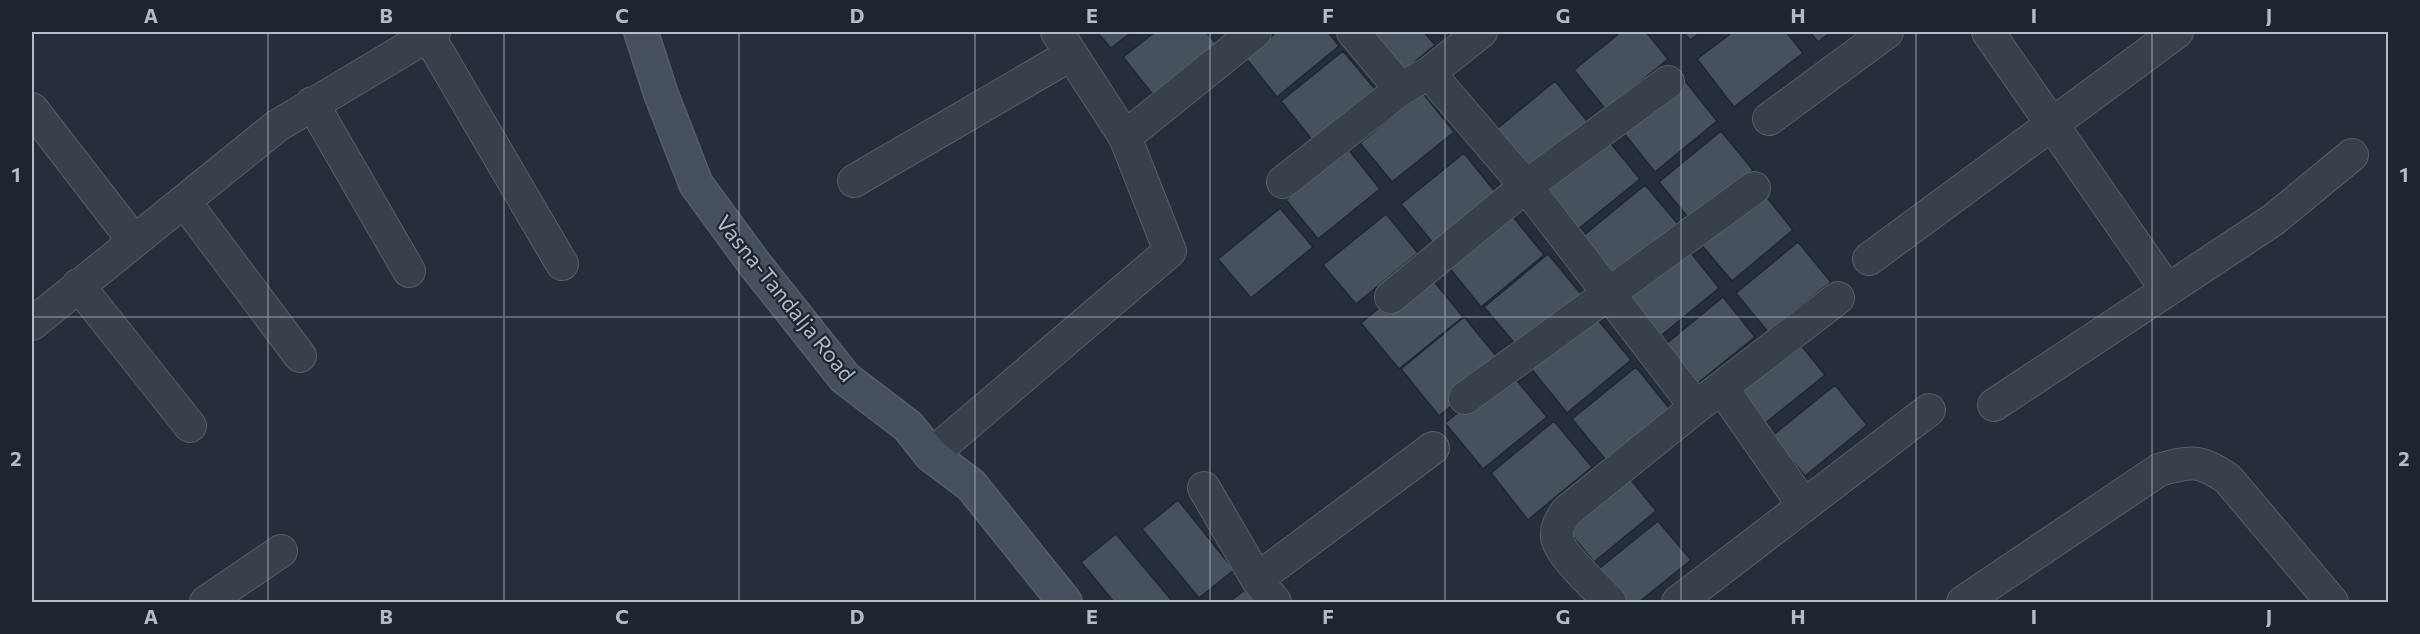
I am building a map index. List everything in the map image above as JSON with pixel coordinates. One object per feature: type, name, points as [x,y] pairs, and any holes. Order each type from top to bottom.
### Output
[{"type":"street","name":"Vasna-Tandalja Road","points":[[641,32],[661,94],[696,184],[753,262],[845,378],[908,426],[931,454],[971,485],[1065,603]]},
{"type":"street","points":[[1125,137],[1255,32]]},
{"type":"street","points":[[1353,32],[1401,89]]},
{"type":"street","points":[[1283,182],[1401,89],[1429,73],[1481,32]]},
{"type":"street","points":[[1769,119],[1887,32]]},
{"type":"street","points":[[1988,32],[2167,290]]},
{"type":"street","points":[[1869,259],[2177,32]]},
{"type":"street","points":[[32,324],[277,126],[431,33],[562,264]]},
{"type":"street","points":[[854,181],[1064,43],[1125,137],[1170,251],[931,454]]},
{"type":"street","points":[[1429,73],[1526,186],[1696,407]]},
{"type":"street","points":[[1391,297],[1526,186],[1668,82]]},
{"type":"street","points":[[312,103],[409,271]]},
{"type":"street","points":[[32,110],[134,241]]},
{"type":"street","points":[[1994,405],[2273,220],[2352,155]]},
{"type":"street","points":[[1465,398],[1610,295],[1754,188]]},
{"type":"street","points":[[184,201],[300,356]]},
{"type":"street","points":[[78,285],[190,426]]},
{"type":"street","points":[[1610,603],[1565,552],[1557,539],[1558,524],[1567,511],[1696,407],[1838,298]]},
{"type":"street","points":[[1722,388],[1804,506]]},
{"type":"street","points":[[1678,603],[1929,410]]},
{"type":"street","points":[[1204,488],[1266,591],[1433,448]]},
{"type":"street","points":[[1963,603],[2159,470],[2184,463],[2208,465],[2228,479],[2332,603]]},
{"type":"street","points":[[206,603],[281,551]]},
{"type":"building","points":[[1097,32],[1132,32],[1111,48]]},
{"type":"building","points":[[1155,32],[1206,32],[1218,46],[1155,97],[1123,57]]},
{"type":"building","points":[[1277,32],[1328,32],[1339,46],[1277,97],[1245,57]]},
{"type":"building","points":[[1365,32],[1424,32],[1435,45],[1400,74]]},
{"type":"building","points":[[1621,32],[1646,32],[1668,59],[1606,110],[1574,70]]},
{"type":"building","points":[[1683,32],[1701,32],[1690,40]]},
{"type":"building","points":[[1733,32],[1786,32],[1803,53],[1734,107],[1697,59]]},
{"type":"building","points":[[1810,32],[1831,32],[1818,42]]},
{"type":"building","points":[[1343,51],[1375,89],[1313,141],[1281,101]]},
{"type":"building","points":[[1555,81],[1587,121],[1525,172],[1493,132]]},
{"type":"building","points":[[1685,81],[1717,121],[1655,172],[1623,132]]},
{"type":"building","points":[[1422,92],[1454,132],[1392,182],[1360,143]]},
{"type":"building","points":[[1721,131],[1753,170],[1691,221],[1659,182]]},
{"type":"building","points":[[1608,140],[1640,179],[1577,230],[1545,190]]},
{"type":"building","points":[[1348,149],[1380,189],[1318,239],[1286,200]]},
{"type":"building","points":[[1464,153],[1495,192],[1433,243],[1401,204]]},
{"type":"building","points":[[1645,185],[1678,224],[1615,275],[1583,236]]},
{"type":"building","points":[[1761,190],[1793,230],[1732,281],[1699,242]]},
{"type":"building","points":[[1280,208],[1313,247],[1251,298],[1218,259]]},
{"type":"building","points":[[1506,208],[1544,255],[1481,307],[1443,260]]},
{"type":"building","points":[[1386,214],[1418,253],[1356,304],[1323,265]]},
{"type":"building","points":[[1798,242],[1831,282],[1768,332],[1736,293]]},
{"type":"building","points":[[1687,248],[1719,288],[1657,339],[1625,299]]},
{"type":"building","points":[[1548,254],[1586,300],[1522,352],[1484,307]]},
{"type":"building","points":[[1425,270],[1463,317],[1399,369],[1361,323]]},
{"type":"building","points":[[1723,297],[1755,337],[1693,387],[1661,348]]},
{"type":"building","points":[[1593,314],[1631,360],[1567,413],[1529,366]]},
{"type":"building","points":[[1464,317],[1503,364],[1439,416],[1401,369]]},
{"type":"building","points":[[1793,335],[1825,375],[1763,425],[1731,386]]},
{"type":"building","points":[[1636,367],[1673,413],[1610,465],[1572,419]]},
{"type":"building","points":[[1509,371],[1547,417],[1483,469],[1445,423]]},
{"type":"building","points":[[1835,385],[1867,425],[1805,476],[1772,436]]},
{"type":"building","points":[[1554,421],[1592,467],[1528,520],[1491,473]]},
{"type":"building","points":[[1624,471],[1656,511],[1594,562],[1561,522]]},
{"type":"building","points":[[1178,500],[1234,570],[1199,598],[1142,529]]},
{"type":"building","points":[[1658,521],[1691,560],[1639,602],[1621,602],[1596,571]]},
{"type":"building","points":[[1116,534],[1173,602],[1114,602],[1081,562]]},
{"type":"building","points":[[1245,590],[1255,602],[1229,602]]}]
